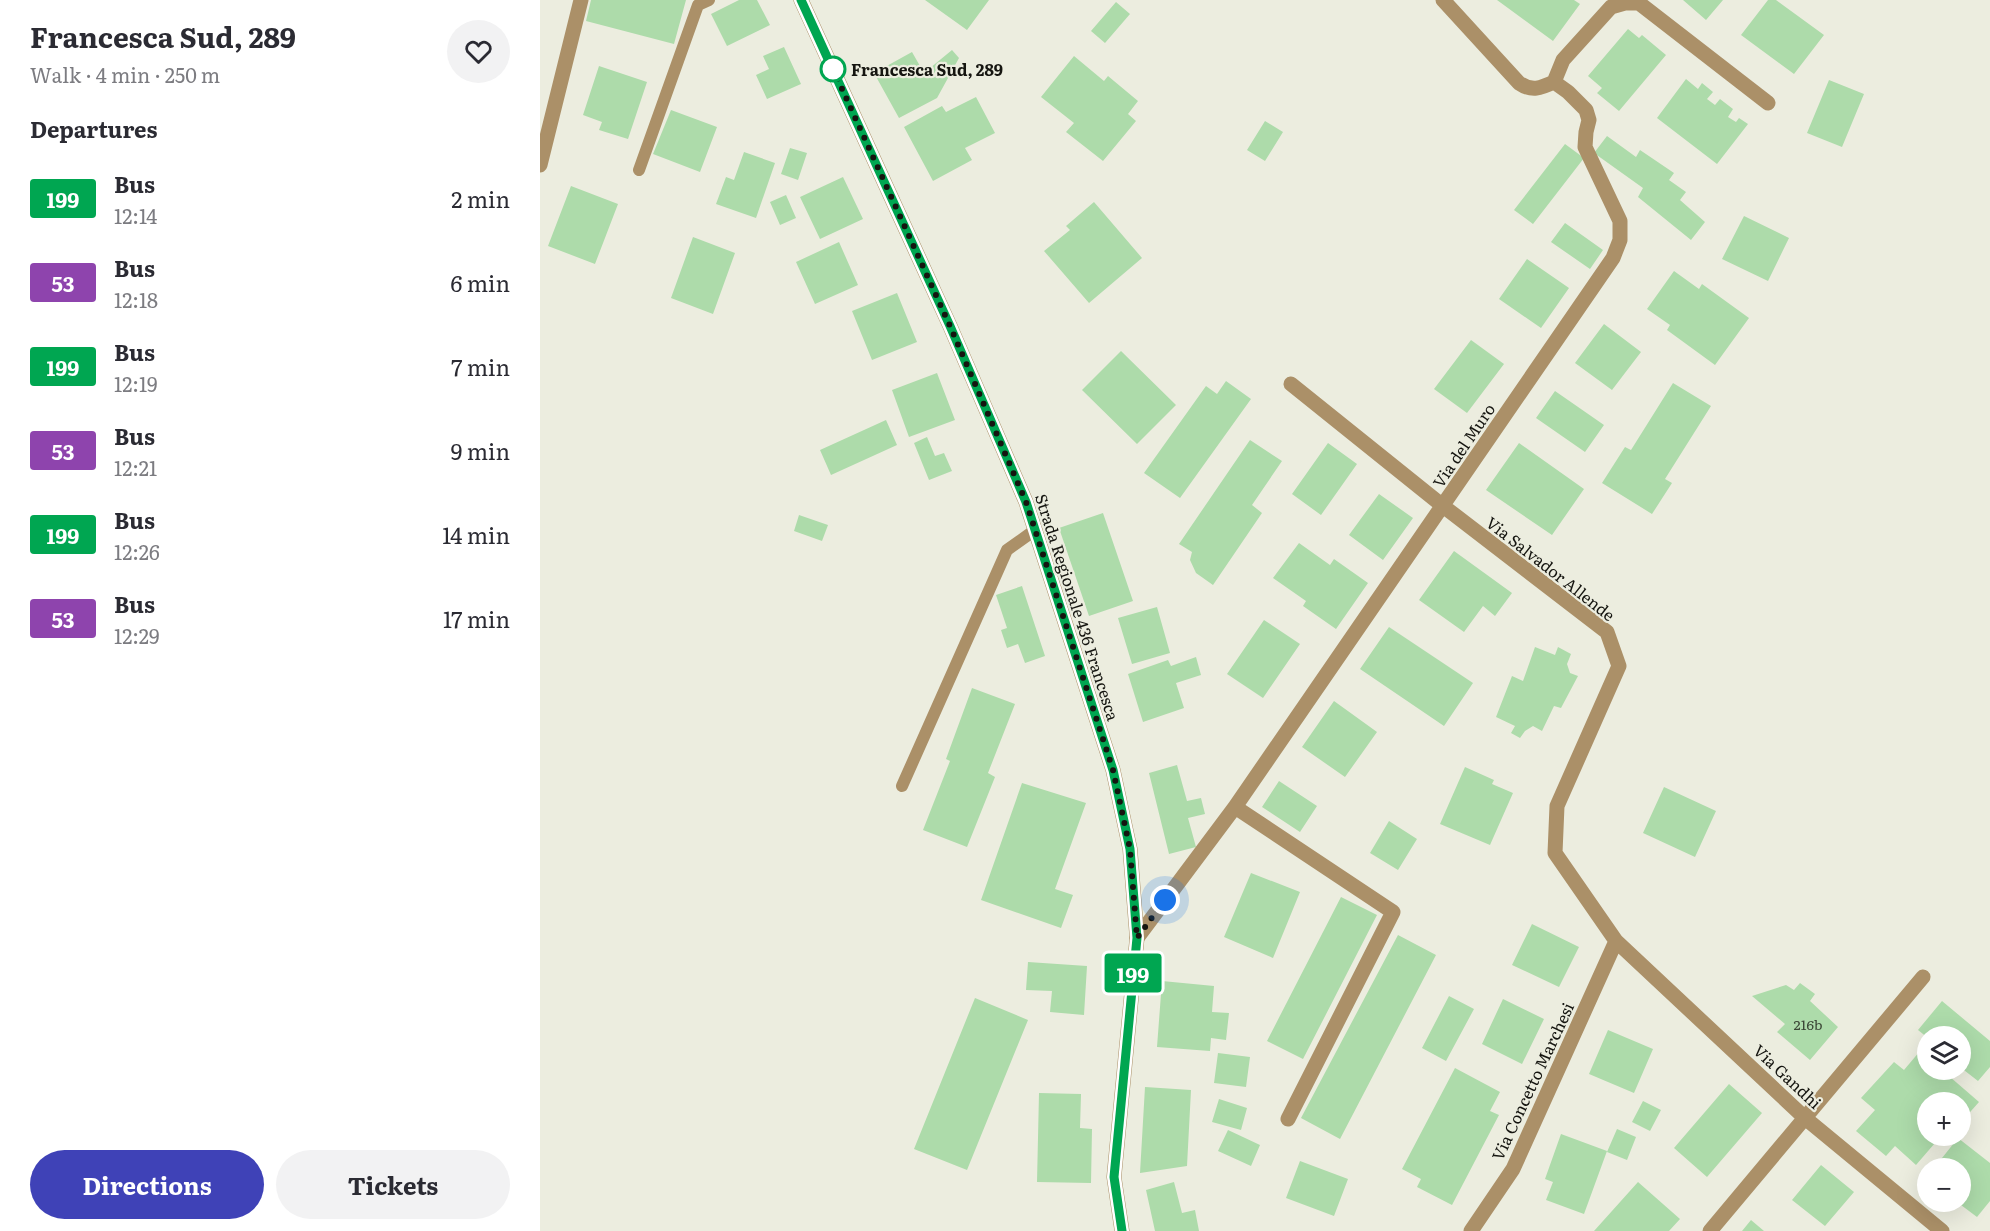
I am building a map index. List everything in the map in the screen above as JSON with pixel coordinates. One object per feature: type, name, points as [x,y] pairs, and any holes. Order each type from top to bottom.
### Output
[{"type":"street","points":[[540,165],[580,0]]},
{"type":"street","name":"Strada Regionale 436 Francesca","points":[[801,0],[950,326],[1026,502],[1113,770],[1130,849],[1137,938],[1114,1177],[1122,1231]]},
{"type":"street","points":[[1443,0],[1526,88],[1539,88],[1554,82],[1563,60],[1611,7],[1625,3],[1639,3],[1768,103]]},
{"type":"street","name":"Via del Muro","points":[[1137,938],[1235,807],[1613,258],[1620,240],[1620,221],[1585,147],[1590,120],[1586,110],[1554,82]]},
{"type":"street","name":"Via Salvador Allende","points":[[1291,384],[1443,506],[1607,632],[1618,666],[1557,806],[1555,853],[1616,941]]},
{"type":"street","points":[[1235,807],[1394,912],[1288,1119]]},
{"type":"street","name":"Via Gandhi","points":[[1616,941],[1805,1118],[1941,1231]]},
{"type":"street","name":"Via Concetto Marchesi","points":[[1471,1231],[1513,1168],[1616,941]]},
{"type":"street","points":[[1710,1231],[1923,977]]},
{"type":"lane","points":[[639,171],[698,5],[709,0]]},
{"type":"lane","points":[[902,786],[1007,550],[1035,530]]},
{"type":"building","points":[[591,0],[686,0],[674,44],[586,21]]},
{"type":"building","points":[[739,0],[757,0],[770,25],[727,46],[711,14]]},
{"type":"building","points":[[925,0],[989,0],[967,30]]},
{"type":"building","points":[[1497,0],[1574,0],[1580,4],[1553,41]]},
{"type":"building","points":[[1683,0],[1723,0],[1706,20]]},
{"type":"building","points":[[1768,0],[1776,0],[1824,35],[1794,74],[1741,35]]},
{"type":"building","points":[[1116,2],[1130,14],[1105,43],[1091,31]]},
{"type":"building","points":[[1628,29],[1639,38],[1642,35],[1666,55],[1619,111],[1597,93],[1602,88],[1588,76]]},
{"type":"building","points":[[784,47],[801,84],[767,99],[756,75],[769,69],[763,56]]},
{"type":"building","points":[[952,50],[959,58],[937,98],[899,118],[874,73],[912,52],[924,73]]},
{"type":"building","points":[[1074,56],[1104,81],[1108,76],[1138,101],[1128,114],[1136,121],[1103,161],[1066,132],[1074,123],[1041,97]]},
{"type":"building","points":[[599,66],[647,82],[628,139],[599,130],[602,122],[583,115]]},
{"type":"building","points":[[1686,79],[1698,89],[1702,83],[1713,92],[1707,99],[1715,105],[1720,99],[1733,109],[1728,117],[1736,122],[1739,118],[1748,124],[1717,164],[1657,118]]},
{"type":"building","points":[[1829,80],[1864,94],[1842,147],[1807,133]]},
{"type":"building","points":[[976,97],[995,133],[965,148],[972,160],[933,181],[904,127],[942,106],[946,112]]},
{"type":"building","points":[[671,110],[717,127],[700,172],[653,154]]},
{"type":"building","points":[[1265,121],[1283,132],[1265,161],[1247,150]]},
{"type":"building","points":[[1607,136],[1636,157],[1640,150],[1674,173],[1669,180],[1686,192],[1680,200],[1705,222],[1691,240],[1638,197],[1643,188],[1594,153]]},
{"type":"building","points":[[1565,144],[1584,158],[1533,224],[1514,210]]},
{"type":"building","points":[[790,148],[807,153],[798,180],[781,174]]},
{"type":"building","points":[[744,152],[775,163],[756,218],[716,204],[726,177],[734,180]]},
{"type":"building","points":[[843,177],[863,219],[820,239],[800,197]]},
{"type":"building","points":[[571,186],[618,204],[595,264],[548,246]]},
{"type":"building","points":[[786,195],[796,218],[780,225],[770,202]]},
{"type":"building","points":[[1094,202],[1142,258],[1089,303],[1044,251],[1070,230],[1066,226]]},
{"type":"building","points":[[1744,216],[1789,238],[1768,281],[1722,259]]},
{"type":"building","points":[[1565,223],[1603,250],[1590,269],[1551,242]]},
{"type":"building","points":[[693,237],[735,253],[713,314],[671,298]]},
{"type":"building","points":[[839,242],[858,285],[815,304],[796,262]]},
{"type":"building","points":[[1527,259],[1569,288],[1541,328],[1499,299]]},
{"type":"building","points":[[1674,271],[1699,289],[1702,284],[1749,318],[1715,365],[1667,330],[1670,325],[1647,309]]},
{"type":"building","points":[[897,293],[917,342],[872,360],[852,311]]},
{"type":"building","points":[[1604,324],[1641,352],[1612,390],[1575,363]]},
{"type":"building","points":[[1471,340],[1504,364],[1467,413],[1434,389]]},
{"type":"building","points":[[1121,351],[1176,405],[1137,444],[1082,390]]},
{"type":"building","points":[[937,373],[955,420],[909,437],[892,390]]},
{"type":"building","points":[[1226,381],[1251,399],[1180,498],[1144,473],[1206,386],[1217,394]]},
{"type":"building","points":[[1673,383],[1711,406],[1665,479],[1672,483],[1652,514],[1602,483],[1625,447],[1631,450]]},
{"type":"building","points":[[1555,391],[1604,425],[1585,452],[1536,418]]},
{"type":"building","points":[[886,420],[897,445],[831,475],[820,450]]},
{"type":"building","points":[[927,437],[935,456],[944,453],[952,471],[929,480],[914,443]]},
{"type":"building","points":[[1250,440],[1282,461],[1252,505],[1262,513],[1213,585],[1196,573],[1190,560],[1192,552],[1179,544]]},
{"type":"building","points":[[1328,443],[1357,464],[1321,515],[1292,494]]},
{"type":"building","points":[[1519,443],[1584,489],[1552,535],[1486,490]]},
{"type":"building","points":[[1379,494],[1413,518],[1383,560],[1349,535]]},
{"type":"building","points":[[1103,513],[1133,601],[1089,616],[1059,528]]},
{"type":"building","points":[[799,515],[828,525],[822,541],[794,531]]},
{"type":"building","points":[[1299,543],[1330,565],[1334,559],[1368,583],[1336,629],[1303,606],[1306,601],[1273,578]]},
{"type":"building","points":[[1454,551],[1512,593],[1495,616],[1483,606],[1464,632],[1419,600]]},
{"type":"building","points":[[1022,586],[1045,656],[1025,663],[1018,644],[1007,648],[1001,630],[1007,628],[996,595]]},
{"type":"building","points":[[1157,607],[1170,653],[1132,664],[1118,618]]},
{"type":"building","points":[[1264,620],[1300,644],[1263,698],[1227,674]]},
{"type":"building","points":[[1389,627],[1473,683],[1444,726],[1360,669]]},
{"type":"building","points":[[1535,647],[1555,655],[1558,647],[1571,654],[1567,664],[1570,673],[1578,676],[1561,708],[1554,706],[1542,731],[1533,726],[1520,738],[1511,733],[1515,726],[1496,717],[1512,676],[1523,681]]},
{"type":"building","points":[[1196,657],[1201,675],[1176,683],[1184,708],[1143,722],[1128,674],[1168,660],[1171,666]]},
{"type":"building","points":[[972,688],[1015,704],[988,773],[995,777],[967,847],[923,830],[950,761],[946,759]]},
{"type":"building","points":[[1334,701],[1377,732],[1345,777],[1302,747]]},
{"type":"building","points":[[1177,765],[1187,801],[1201,798],[1205,814],[1188,818],[1196,847],[1169,854],[1149,773]]},
{"type":"building","points":[[1465,767],[1494,780],[1492,784],[1513,793],[1490,845],[1440,824]]},
{"type":"building","points":[[1279,781],[1317,806],[1300,832],[1262,807]]},
{"type":"building","points":[[1022,783],[1086,803],[1055,889],[1073,895],[1061,928],[981,900]]},
{"type":"building","points":[[1664,787],[1716,811],[1695,857],[1643,833]]},
{"type":"building","points":[[1389,821],[1417,839],[1398,870],[1370,853]]},
{"type":"building","points":[[1251,873],[1300,892],[1273,958],[1224,937]]},
{"type":"building","points":[[1341,897],[1377,915],[1303,1059],[1267,1041]]},
{"type":"building","points":[[1532,924],[1579,947],[1559,987],[1512,965]]},
{"type":"building","points":[[1398,935],[1436,955],[1340,1139],[1301,1118]]},
{"type":"building","points":[[1028,962],[1087,966],[1084,1015],[1050,1012],[1052,991],[1026,990]]},
{"type":"building","points":[[1162,981],[1214,986],[1212,1012],[1229,1013],[1226,1040],[1211,1038],[1210,1051],[1157,1047]]},
{"type":"building","points":[[1800,983],[1815,994],[1810,1001],[1838,1027],[1810,1060],[1777,1032],[1785,1024],[1752,996],[1786,985],[1794,990]]},
{"type":"building","points":[[1449,996],[1474,1009],[1446,1061],[1422,1048]]},
{"type":"building","points":[[975,998],[1028,1020],[967,1170],[914,1149]]},
{"type":"building","points":[[1503,999],[1544,1019],[1522,1064],[1482,1044]]},
{"type":"building","points":[[1942,1001],[1990,1041],[1990,1067],[1978,1081],[1971,1076],[1971,1026],[1921,1026]]},
{"type":"building","points":[[1608,1030],[1653,1049],[1634,1093],[1589,1074]]},
{"type":"building","points":[[1218,1053],[1250,1057],[1246,1087],[1214,1083]]},
{"type":"building","points":[[1917,1055],[1917,1080],[1954,1080],[1967,1092],[1917,1092],[1917,1146],[1932,1146],[1922,1158],[1917,1158],[1916,1165],[1895,1146],[1886,1156],[1856,1131],[1875,1110],[1861,1098],[1894,1062],[1904,1070]]},
{"type":"building","points":[[1455,1068],[1500,1092],[1490,1111],[1499,1115],[1452,1205],[1417,1187],[1421,1179],[1402,1169]]},
{"type":"building","points":[[1729,1084],[1762,1113],[1707,1177],[1674,1148]]},
{"type":"building","points":[[1145,1087],[1191,1090],[1187,1166],[1140,1173]]},
{"type":"building","points":[[1039,1093],[1081,1094],[1080,1128],[1092,1129],[1091,1183],[1037,1182]]},
{"type":"building","points":[[1971,1095],[1979,1102],[1971,1111]]},
{"type":"building","points":[[1219,1099],[1247,1108],[1241,1130],[1212,1122]]},
{"type":"building","points":[[1643,1101],[1661,1110],[1650,1131],[1632,1122]]},
{"type":"building","points":[[1617,1129],[1636,1137],[1627,1160],[1607,1152]]},
{"type":"building","points":[[1228,1130],[1260,1145],[1251,1166],[1218,1151]]},
{"type":"building","points":[[1561,1134],[1607,1151],[1584,1214],[1546,1200],[1553,1182],[1545,1179]]},
{"type":"building","points":[[1952,1146],[1968,1146],[1990,1163],[1990,1201],[1977,1217],[1970,1212],[1971,1158],[1942,1158]]},
{"type":"building","points":[[1300,1161],[1348,1179],[1334,1216],[1286,1198]]},
{"type":"building","points":[[1821,1165],[1854,1192],[1825,1226],[1792,1200]]},
{"type":"building","points":[[1174,1182],[1182,1213],[1195,1210],[1199,1231],[1155,1231],[1146,1190]]},
{"type":"building","points":[[1638,1182],[1680,1219],[1669,1231],[1594,1231]]},
{"type":"building","points":[[1751,1220],[1764,1231],[1742,1231]]},
{"type":"bus line","name":"199","points":[[801,0],[950,326],[1026,502],[1113,770],[1130,849],[1137,938],[1114,1177],[1122,1231]]},
{"type":"place","name":"Francesca Sud, 289","points":[[833,69]]},
{"type":"route","points":[[833,69],[950,326],[1026,502],[1113,770],[1130,849],[1137,938],[1165,900]]}]
